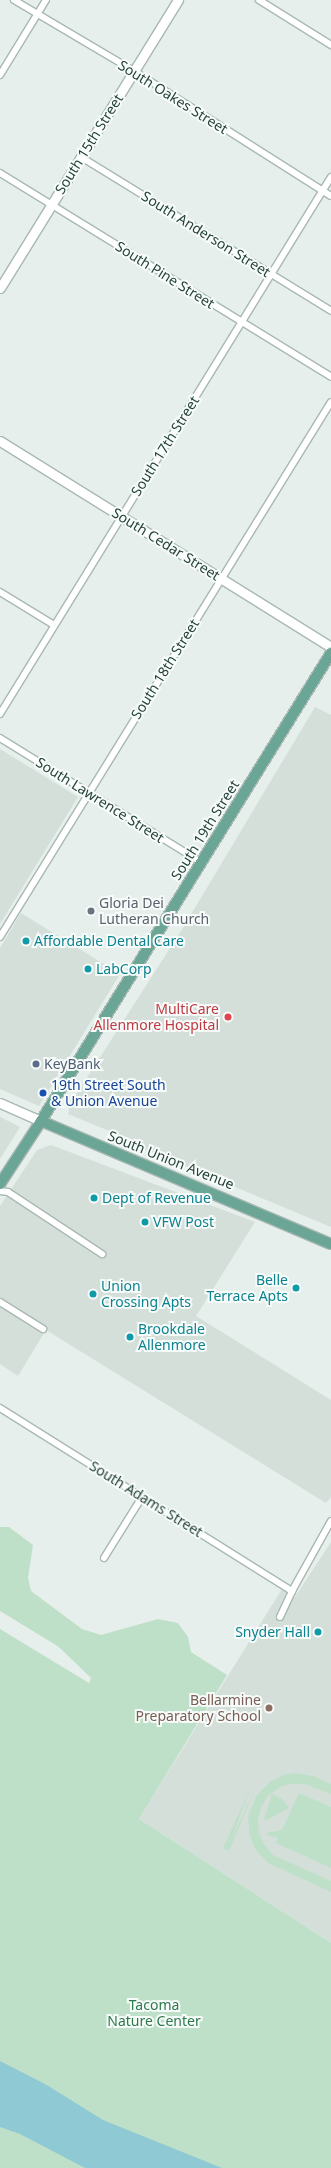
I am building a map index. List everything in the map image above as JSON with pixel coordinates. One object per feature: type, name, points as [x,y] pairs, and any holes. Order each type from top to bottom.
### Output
[{"type":"main road","name":"South 15th Street","points":[[0,288],[178,0]]},
{"type":"main road","name":"South Cedar Street","points":[[0,441],[331,647]]},
{"type":"main road","name":"South 19th Street","points":[[0,1184],[41,1121],[331,653]]},
{"type":"main road","name":"South Union Avenue","points":[[0,1103],[331,1244]]},
{"type":"street","name":"South Oakes Street","points":[[14,0],[134,71],[331,196]]},
{"type":"street","points":[[0,75],[46,0]]},
{"type":"street","points":[[259,0],[331,45]]},
{"type":"street","name":"South Anderson Street","points":[[81,157],[331,311]]},
{"type":"street","name":"South Pine Street","points":[[0,173],[331,377]]},
{"type":"street","name":"South 17th Street","points":[[0,714],[331,177]]},
{"type":"street","name":"South 18th Street","points":[[0,937],[331,402]]},
{"type":"street","points":[[0,592],[54,626]]},
{"type":"street","name":"South Lawrence Street","points":[[0,738],[201,862]]},
{"type":"street","points":[[0,1191],[8,1192],[102,1254]]},
{"type":"street","points":[[0,1302],[43,1329]]},
{"type":"street","name":"South Adams Street","points":[[0,1408],[292,1591]]},
{"type":"street","points":[[104,1558],[142,1497]]},
{"type":"street","points":[[280,1617],[292,1591],[331,1521]]},
{"type":"shaded area","name":"MultiCare Allenmore Hospital","points":[[315,707],[331,715],[331,1227],[139,1147],[124,1137],[68,1114],[70,1104],[181,931]]},
{"type":"shaded area","points":[[0,749],[78,797],[0,924]]},
{"type":"shaded area","points":[[21,913],[120,974],[39,1106],[0,1089],[0,948]]},
{"type":"shaded area","points":[[0,1117],[20,1127],[0,1159]]},
{"type":"shaded area","points":[[51,1145],[255,1222],[196,1316],[331,1400],[331,1497],[326,1503],[46,1330],[18,1376],[0,1364],[0,1206],[37,1150]]},
{"type":"shaded area","name":"Bellarmine Preparatory School","points":[[331,1542],[331,1943],[139,1819],[282,1589],[295,1597]]},
{"type":"green space","name":"Tacoma Nature Center","points":[[0,1527],[9,1527],[33,1545],[28,1578],[31,1591],[82,1629],[101,1635],[158,1619],[178,1623],[188,1637],[191,1652],[227,1675],[139,1819],[331,1943],[331,2168],[0,2168],[0,1629],[89,1683],[91,1678],[59,1647],[0,1611]]},
{"type":"green space","points":[[295,1773],[313,1776],[331,1784],[331,1794],[304,1784],[289,1784],[280,1787],[268,1796],[261,1807],[258,1820],[259,1833],[264,1844],[273,1855],[331,1881],[331,1892],[268,1863],[255,1849],[250,1836],[248,1816],[257,1795],[271,1781],[283,1775]]},
{"type":"green space","points":[[251,1787],[230,1842],[255,1789],[229,1851],[223,1848]]},
{"type":"green space","points":[[299,1793],[331,1807],[331,1868],[276,1843],[278,1838],[267,1835],[268,1831],[272,1832],[282,1830]]},
{"type":"green space","points":[[272,1794],[282,1799],[289,1808],[265,1821],[264,1819]]},
{"type":"water","points":[[0,2061],[45,2084],[103,2120],[222,2168],[85,2168],[20,2134],[0,2127]]},
{"type":"place","name":"Gloria Dei Lutheran Church","points":[[91,911]]},
{"type":"place","name":"Affordable Dental Care","points":[[26,941]]},
{"type":"place","name":"LabCorp","points":[[88,969]]},
{"type":"place","name":"MultiCare Allenmore Hospital","points":[[228,1017]]},
{"type":"place","name":"KeyBank","points":[[36,1064]]},
{"type":"place","name":"19th Street South & Union Avenue","points":[[43,1093]]},
{"type":"place","name":"Dept of Revenue","points":[[94,1198]]},
{"type":"place","name":"VFW Post","points":[[145,1222]]},
{"type":"place","name":"Belle Terrace Apts","points":[[296,1288]]},
{"type":"place","name":"Union Crossing Apts","points":[[93,1294]]},
{"type":"place","name":"Brookdale Allenmore","points":[[130,1337]]},
{"type":"place","name":"Snyder Hall","points":[[318,1632]]},
{"type":"place","name":"Bellarmine Preparatory School","points":[[269,1708]]}]
